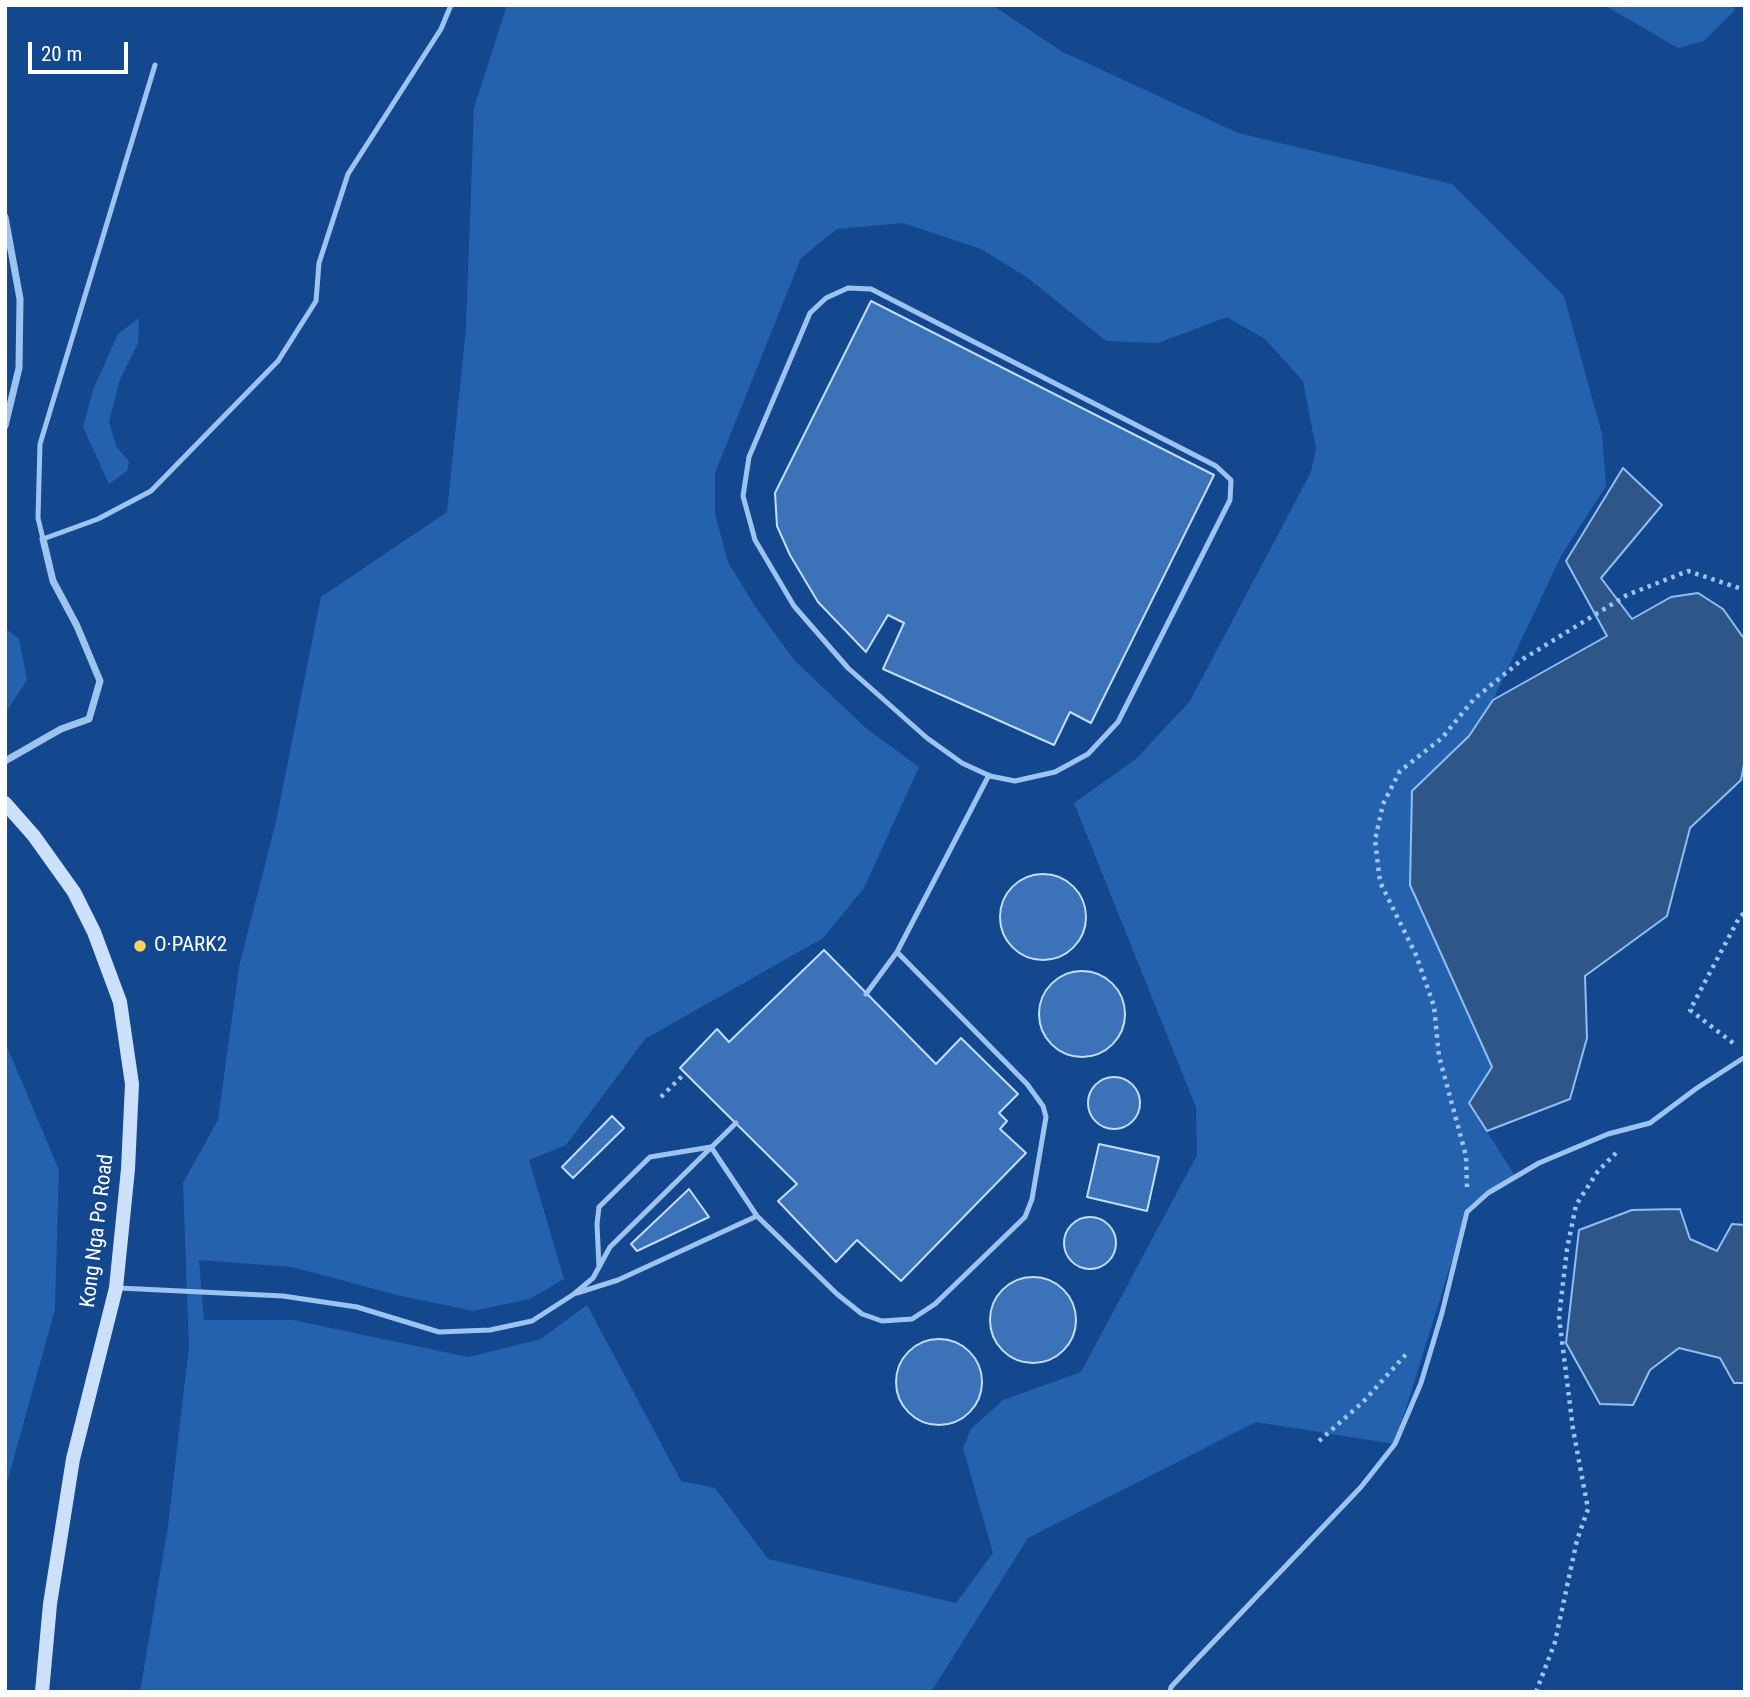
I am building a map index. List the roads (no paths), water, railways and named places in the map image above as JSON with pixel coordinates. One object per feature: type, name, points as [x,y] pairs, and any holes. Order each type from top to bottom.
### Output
[{"type":"street","points":[[5,217],[20,299],[19,368],[5,426]]},
{"type":"street","points":[[5,761],[61,729],[89,719],[100,681],[77,626],[53,581],[43,539]]},
{"type":"street","name":"Kong Nga Po Road","points":[[5,803],[34,836],[74,892],[94,932],[120,1002],[132,1084],[128,1169],[116,1288],[74,1459],[50,1604],[42,1692]]},
{"type":"lane","points":[[155,65],[40,444],[38,518],[43,539],[98,519],[151,491],[278,361],[316,301],[318,263],[348,174],[441,29],[451,5]]},
{"type":"lane","points":[[848,288],[871,289],[1216,466],[1231,480],[1230,500],[1118,722],[1088,754],[1055,772],[1015,781],[989,775],[962,762],[927,738],[848,668],[794,606],[755,540],[743,496],[748,457],[810,313],[826,298],[848,288]]},
{"type":"lane","points":[[866,994],[897,952],[989,775]]},
{"type":"lane","points":[[712,1147],[757,1216],[837,1294],[862,1314],[882,1321],[912,1319],[935,1304],[1024,1217],[1032,1199],[1046,1117],[1043,1105],[1027,1084],[897,952]]},
{"type":"lane","points":[[1170,1692],[1171,1687],[1199,1657],[1361,1488],[1395,1444],[1421,1383],[1467,1212],[1488,1193],[1539,1163],[1608,1134],[1650,1123],[1745,1057]]},
{"type":"lane","points":[[116,1288],[283,1296],[357,1307],[439,1332],[490,1330],[532,1321],[574,1294],[593,1278],[610,1247],[736,1123]]},
{"type":"lane","points":[[599,1267],[599,1207],[650,1157],[712,1147]]},
{"type":"lane","points":[[574,1294],[618,1280],[757,1216]]},
{"type":"place","name":"O·PARK2","points":[[140,946]]}]
